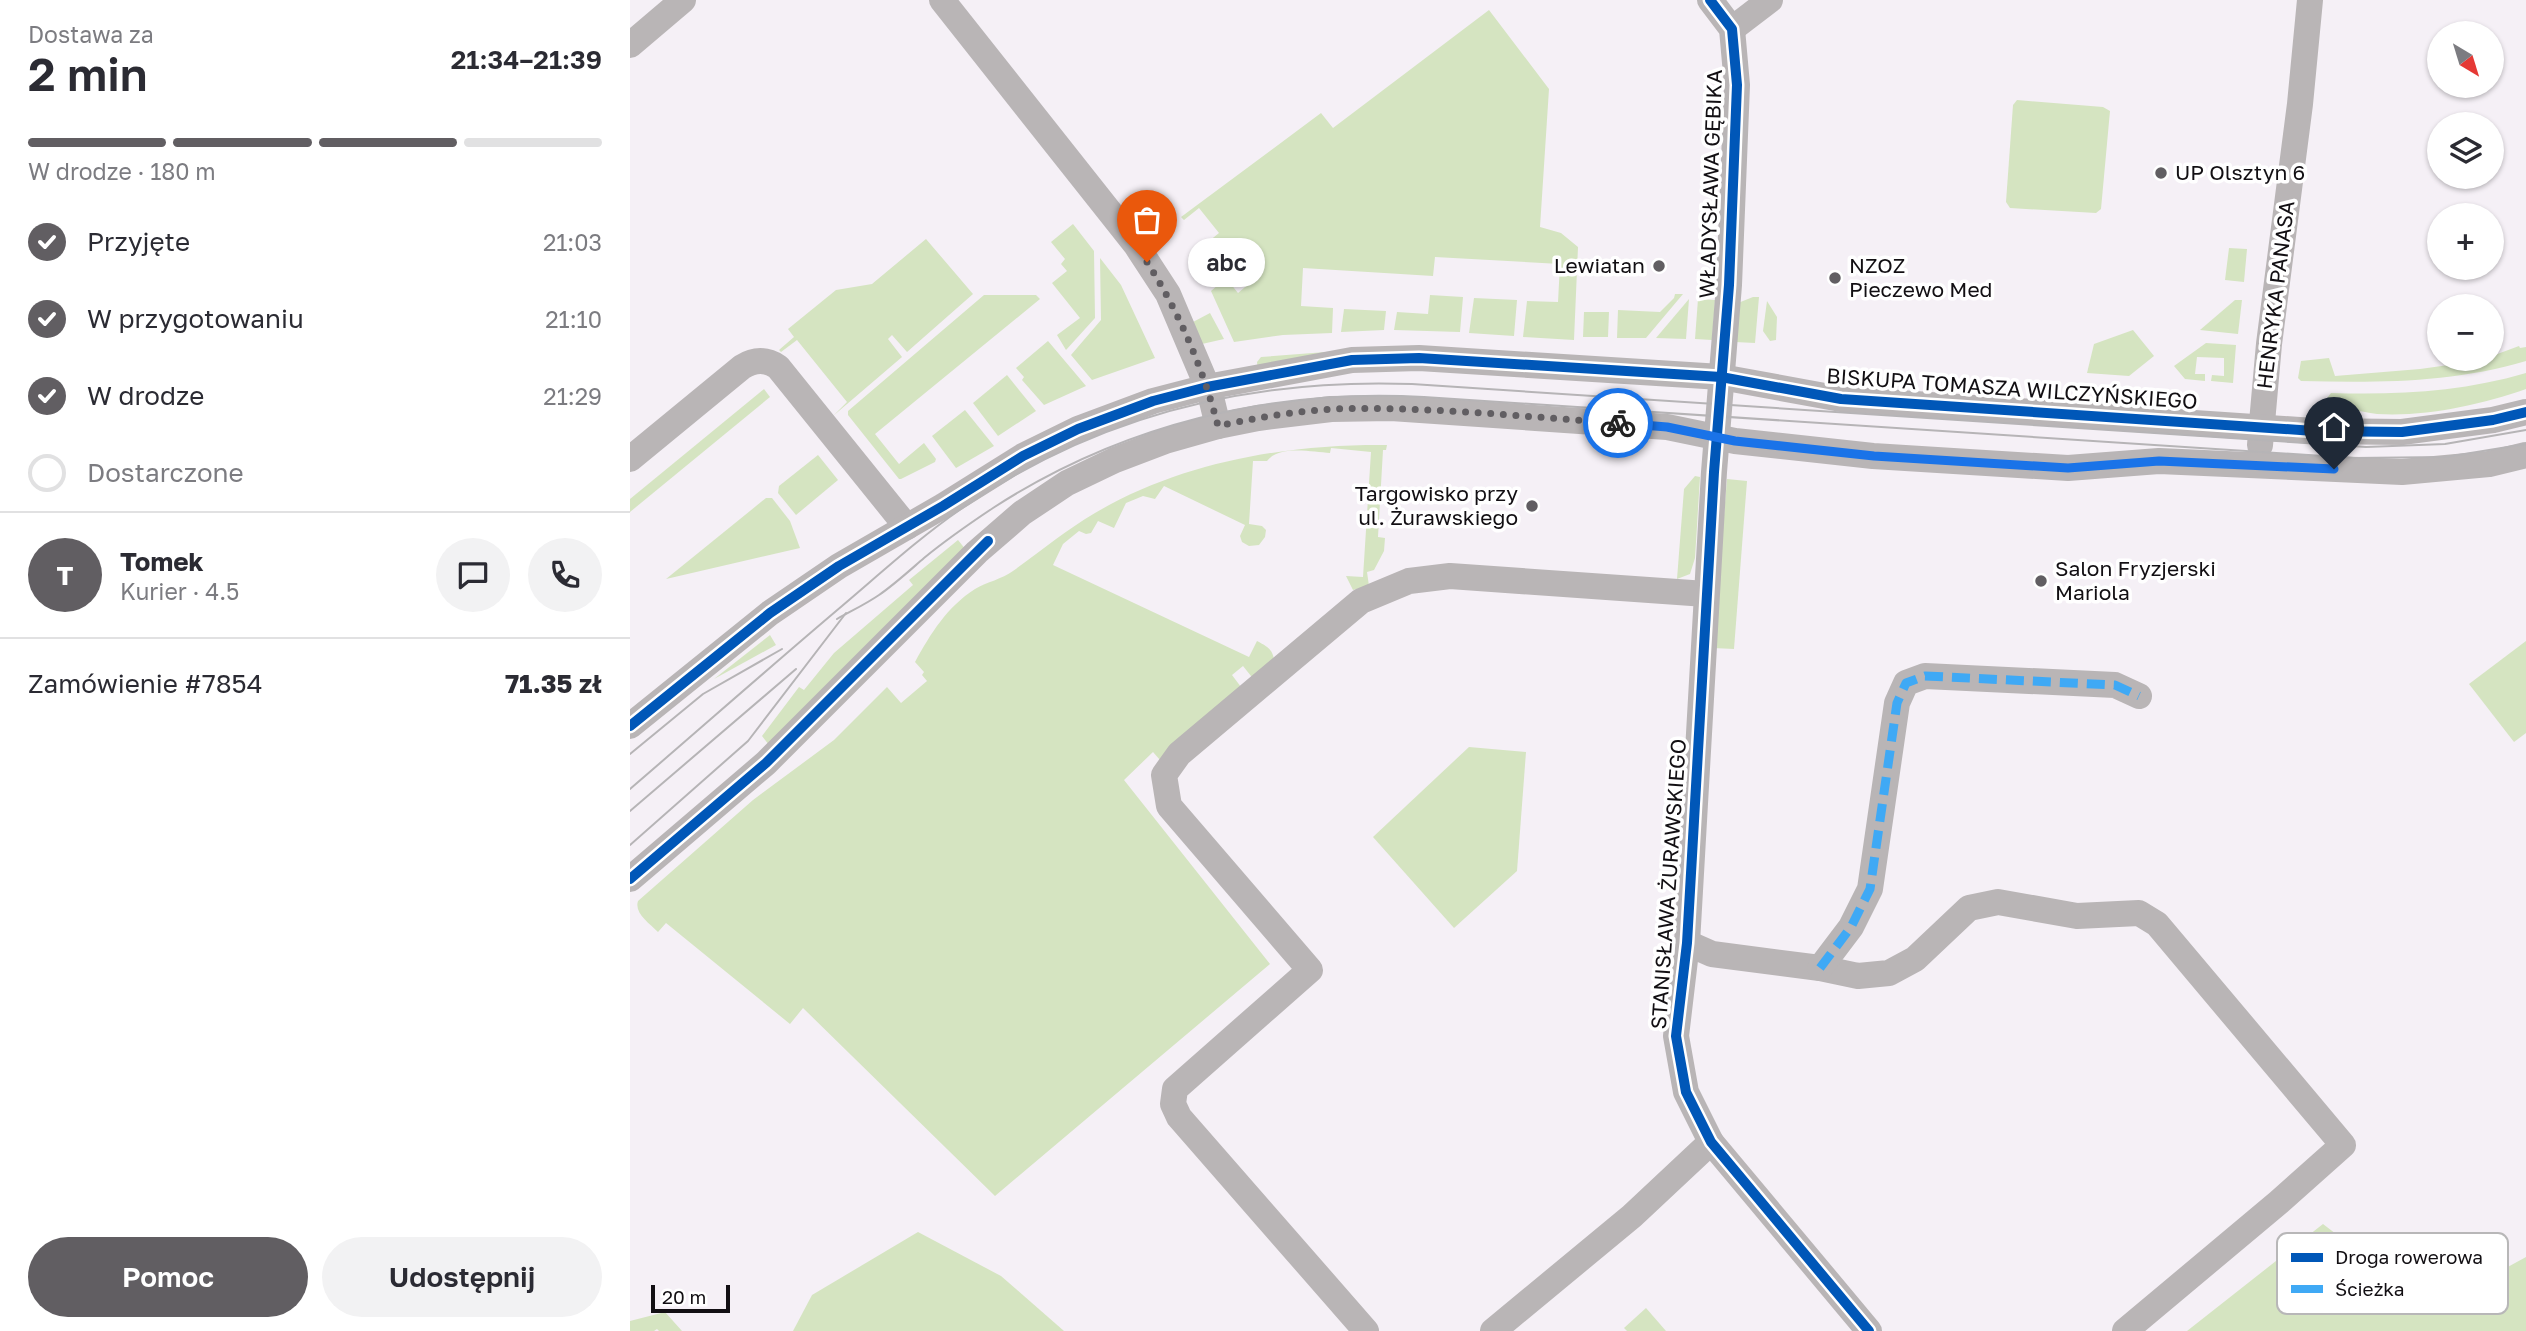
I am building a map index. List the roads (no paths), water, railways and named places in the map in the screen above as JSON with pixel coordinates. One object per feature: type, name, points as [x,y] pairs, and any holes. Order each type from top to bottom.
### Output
[{"type":"street","points":[[630,45],[683,0]]},
{"type":"street","points":[[942,0],[1136,245],[1168,294],[1208,387],[1218,426]]},
{"type":"street","points":[[1710,0],[1732,29],[1770,0]]},
{"type":"street","name":"HENRYKA PANASA","points":[[2258,464],[2269,344],[2300,104],[2310,0]]},
{"type":"street","name":"WŁADYSŁAWA GĘBIKA","points":[[1721,377],[1729,285],[1737,99],[1732,29]]},
{"type":"street","name":"BISKUPA TOMASZA WILCZYŃSKIEGO","points":[[630,726],[770,613],[839,566],[1023,456],[1078,429],[1153,401],[1208,387],[1352,360],[1419,358],[1721,377],[1841,399],[2261,427],[2402,432],[2493,420],[2526,412]]},
{"type":"street","points":[[630,459],[742,367],[763,360],[778,367],[907,527]]},
{"type":"street","name":"STANISŁAWA ŻURAWSKIEGO","points":[[1721,377],[1687,943],[1676,1036],[1686,1092],[1711,1142],[1868,1331]]},
{"type":"street","points":[[630,879],[766,763],[977,552],[1022,513],[1067,484],[1115,460],[1165,441],[1218,426],[1331,409],[1391,408],[1667,427],[1717,438],[1874,456],[2068,468],[2159,461],[2402,472],[2488,464],[2526,455]]},
{"type":"street","points":[[1366,1331],[1179,1116],[1173,1104],[1175,1089],[1310,970],[1169,806],[1164,775],[1179,754],[1362,601],[1409,581],[1450,576],[1706,594]]},
{"type":"street","points":[[1821,968],[1851,927],[1870,889],[1896,703],[1906,682],[1925,676],[2115,685],[2139,696]]},
{"type":"street","name":"STANISŁAWA ŻURAWSKIEGO","points":[[1687,943],[1712,954],[1821,968],[1858,976],[1889,973],[1915,959],[1969,908],[1998,902],[2077,916],[2139,913],[2157,924],[2343,1145],[2125,1331]]},
{"type":"street","points":[[1493,1331],[1632,1216],[1711,1142]]},
{"type":"tram line","points":[[630,789],[900,556],[961,509],[1013,476],[1066,449],[1120,427],[1176,409],[1234,396],[1351,384],[1412,384],[2366,447],[2445,444],[2526,430]]},
{"type":"tram line","points":[[837,619],[879,595],[941,545],[993,508],[1042,479],[1093,454],[1145,434],[1199,418],[1254,406],[1310,399],[1424,397],[2353,458],[2446,457],[2526,444]]},
{"type":"tram line","points":[[630,845],[748,741],[846,613]]},
{"type":"tram line","points":[[630,754],[703,694],[782,649]]},
{"type":"tram line","points":[[630,811],[796,669]]},
{"type":"place","name":"UP Olsztyn 6","points":[[2161,173]]},
{"type":"place","name":"abc","points":[[1147,262]]},
{"type":"place","name":"Lewiatan","points":[[1659,266]]},
{"type":"place","name":"NZOZ Pieczewo Med","points":[[1835,278]]},
{"type":"place","name":"Targowisko przy ul. Żurawskiego","points":[[1532,506]]},
{"type":"place","name":"Salon Fryzjerski Mariola","points":[[2041,581]]}]
